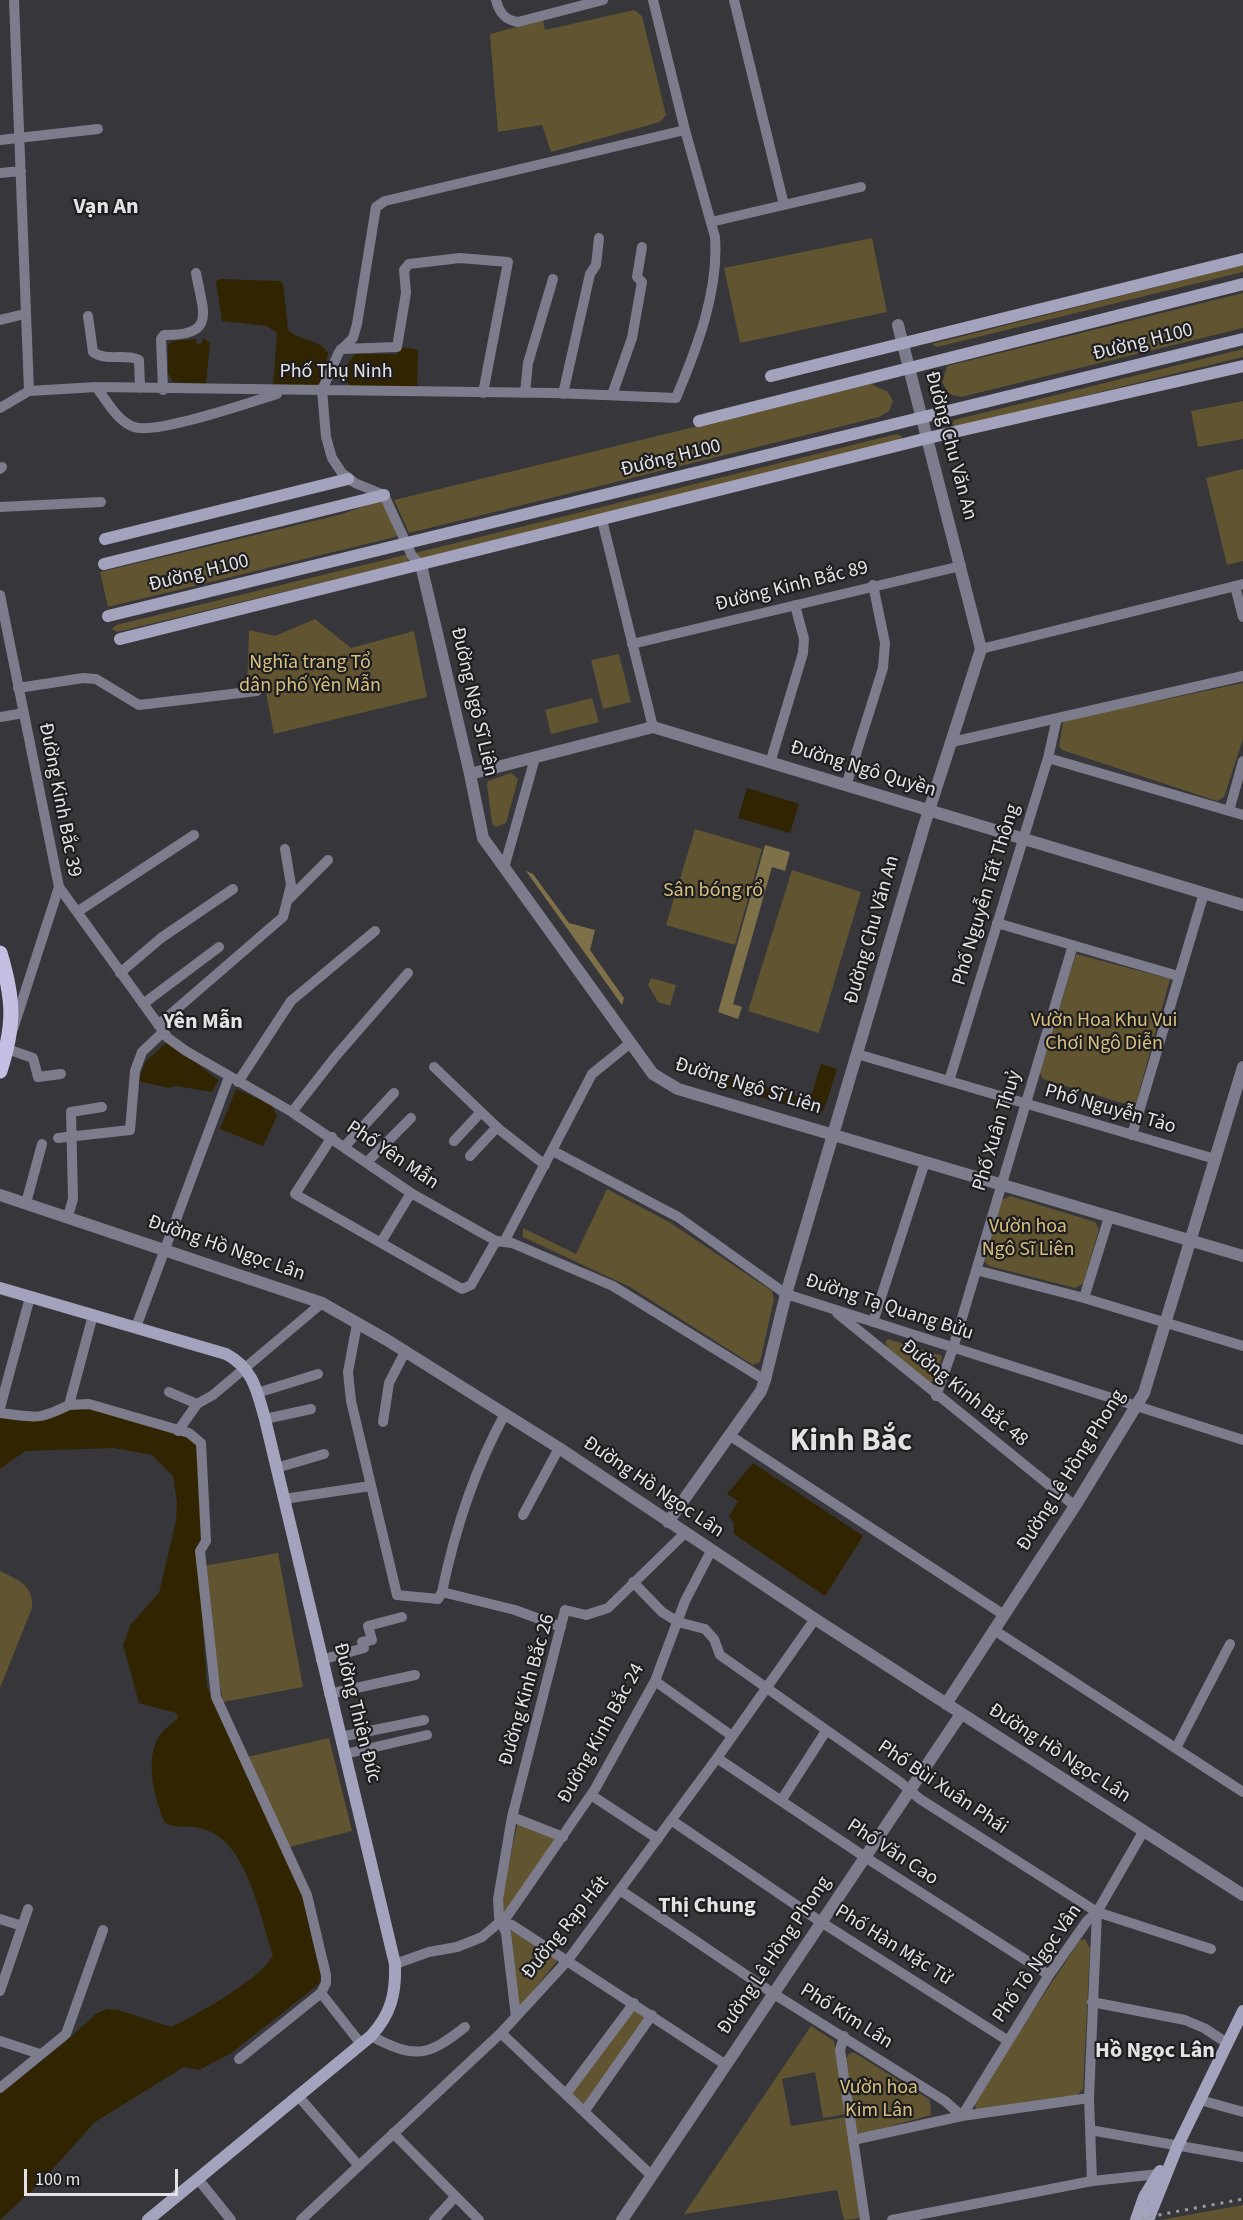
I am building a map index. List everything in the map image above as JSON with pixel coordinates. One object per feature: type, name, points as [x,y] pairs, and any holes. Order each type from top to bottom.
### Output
[{"type":"main road","points":[[771,376],[1243,259]]},
{"type":"main road","name":"Đường H100","points":[[699,421],[1243,284]]},
{"type":"main road","name":"Đường H100","points":[[108,616],[1243,339]]},
{"type":"main road","points":[[120,639],[928,438],[1243,366]]},
{"type":"main road","points":[[105,539],[348,478]]},
{"type":"main road","name":"Đường H100","points":[[104,564],[384,495]]},
{"type":"main road","points":[[0,953],[12,1007],[8,1045],[0,1071]]},
{"type":"main road","points":[[0,1288],[226,1354],[245,1366]]},
{"type":"main road","name":"Đường Thiên Đức","points":[[148,2220],[366,2040],[385,2020],[392,2003],[395,1964],[265,1419],[245,1366]]},
{"type":"main road","points":[[1148,2220],[1178,2145],[1243,2011]]},
{"type":"main road","points":[[1136,2220],[1144,2197],[1178,2145]]},
{"type":"street","points":[[14,0],[17,139],[21,171],[29,391]]},
{"type":"street","points":[[496,0],[502,15],[510,21],[518,22],[603,0]]},
{"type":"street","points":[[653,0],[685,130],[711,222],[861,187]]},
{"type":"street","points":[[734,0],[784,205]]},
{"type":"street","points":[[0,140],[98,129]]},
{"type":"street","points":[[421,565],[412,556],[384,495],[348,478],[332,458],[326,437],[322,390],[341,349],[353,338],[374,213],[380,203],[685,130]]},
{"type":"street","points":[[0,173],[21,171]]},
{"type":"street","name":"Phố Thụ Ninh","points":[[0,408],[29,391],[96,387],[163,390],[525,393],[676,398],[696,353],[714,275],[716,252],[711,222]]},
{"type":"street","points":[[563,394],[590,274],[596,265],[599,238]]},
{"type":"street","points":[[612,395],[637,318],[642,282],[637,277],[642,247]]},
{"type":"street","points":[[341,349],[397,347],[406,293],[404,270],[409,264],[460,258],[508,262],[483,393]]},
{"type":"street","points":[[163,390],[161,339],[164,335],[189,335],[198,329],[203,319],[196,273]]},
{"type":"street","points":[[525,393],[528,363],[553,279]]},
{"type":"street","points":[[0,320],[25,314]]},
{"type":"street","points":[[88,316],[93,352],[100,356],[133,357],[139,360],[140,388]]},
{"type":"street","name":"Đường Chu Văn An","points":[[668,1522],[761,1391],[765,1380],[786,1294],[929,811],[981,649],[898,325]]},
{"type":"street","points":[[96,387],[122,420],[134,427],[146,429],[289,391]]},
{"type":"street","points":[[0,507],[101,502]]},
{"type":"street","points":[[470,774],[653,726],[602,520]]},
{"type":"street","name":"Đường Ngô Sĩ Liên","points":[[421,565],[483,838],[629,1044],[653,1074],[672,1087],[1243,1256]]},
{"type":"street","name":"Đường Kinh Bắc 89","points":[[632,644],[873,585],[961,566]]},
{"type":"street","points":[[846,786],[883,668],[885,643],[873,585]]},
{"type":"street","points":[[981,649],[1239,585],[1243,617]]},
{"type":"street","name":"Đường Kinh Bắc 39","points":[[0,596],[2,629],[24,713],[59,887],[8,1045]]},
{"type":"street","points":[[770,763],[802,653],[804,639],[795,604]]},
{"type":"street","points":[[952,742],[1243,675]]},
{"type":"street","points":[[18,688],[96,678],[139,705],[257,691]]},
{"type":"street","points":[[0,717],[24,713]]},
{"type":"street","name":"Phố Nguyễn Tất Thông","points":[[949,1081],[1048,758],[1057,718]]},
{"type":"street","name":"Đường Ngô Quyền","points":[[653,726],[1243,905]]},
{"type":"street","points":[[504,868],[536,758]]},
{"type":"street","points":[[1048,758],[1243,815]]},
{"type":"street","points":[[1229,811],[1243,761]]},
{"type":"street","points":[[77,912],[194,835]]},
{"type":"street","points":[[58,1138],[130,1130],[135,1071],[142,1052],[161,1028],[283,917],[291,885],[285,849]]},
{"type":"street","points":[[288,900],[328,860]]},
{"type":"street","name":"Phố Yên Mẫn","points":[[59,887],[161,1028],[186,1051],[332,1137],[411,1193],[500,1241],[613,1286],[765,1380]]},
{"type":"street","points":[[120,973],[161,938],[233,889]]},
{"type":"street","points":[[1132,1135],[1204,893]]},
{"type":"street","points":[[997,923],[1178,976]]},
{"type":"street","points":[[136,1328],[165,1248],[233,1079],[291,1000],[375,931]]},
{"type":"street","name":"Phố Xuân Thuỷ","points":[[936,1396],[953,1348],[1073,945]]},
{"type":"street","points":[[143,1004],[219,947]]},
{"type":"street","points":[[292,1112],[335,1057],[408,973]]},
{"type":"street","points":[[332,1137],[295,1194],[462,1289],[471,1285],[500,1241],[545,1165],[592,1074],[629,1044]]},
{"type":"street","points":[[8,1045],[33,1058],[38,1077],[60,1074]]},
{"type":"street","name":"Phố Nguyễn Tảo","points":[[857,1054],[1215,1160]]},
{"type":"street","points":[[434,1067],[497,1127],[545,1165]]},
{"type":"street","name":"Đường Lê Hồng Phong","points":[[946,1704],[1137,1408],[1166,1322],[1243,1067]]},
{"type":"street","points":[[345,1146],[394,1093]]},
{"type":"street","points":[[68,1216],[73,1199],[71,1112],[102,1107]]},
{"type":"street","points":[[454,1141],[481,1112]]},
{"type":"street","points":[[367,1162],[411,1118]]},
{"type":"street","points":[[470,1156],[497,1127]]},
{"type":"street","points":[[26,1203],[42,1144]]},
{"type":"street","name":"Đường Tạ Quang Bửu","points":[[553,1150],[678,1217],[786,1294],[1243,1440]]},
{"type":"street","points":[[873,1322],[925,1162]]},
{"type":"street","points":[[381,1242],[411,1193]]},
{"type":"street","name":"Đường Hồ Ngọc Lân","points":[[0,1195],[165,1248],[322,1304],[405,1352],[559,1448],[815,1619],[1243,1895]]},
{"type":"street","points":[[1084,1298],[1109,1217]]},
{"type":"street","points":[[976,1270],[1084,1298],[1243,1346]]},
{"type":"street","points":[[0,1408],[30,1297]]},
{"type":"street","points":[[178,1431],[197,1404],[213,1395],[322,1304]]},
{"type":"street","name":"Đường Kinh Bắc 48","points":[[832,1309],[936,1396],[1075,1506]]},
{"type":"street","points":[[69,1406],[93,1315]]},
{"type":"street","points":[[357,1324],[348,1372],[351,1401],[370,1486],[386,1540],[397,1595],[438,1599],[442,1592],[454,1536],[476,1472],[505,1414]]},
{"type":"street","points":[[383,1422],[389,1383],[405,1352]]},
{"type":"street","points":[[257,1393],[318,1374]]},
{"type":"street","points":[[169,1392],[197,1404]]},
{"type":"street","points":[[0,1413],[36,1418],[52,1415],[69,1406],[89,1404],[193,1435],[201,1443],[206,1541],[200,1551],[216,1697],[307,1895],[326,1975],[326,1983],[321,1993],[239,2059]]},
{"type":"street","points":[[265,1419],[311,1409]]},
{"type":"street","points":[[729,1435],[1004,1615]]},
{"type":"street","points":[[523,1515],[559,1448]]},
{"type":"street","points":[[276,1468],[324,1454]]},
{"type":"street","points":[[284,1499],[370,1486]]},
{"type":"street","name":"Đường Kinh Bắc 26","points":[[516,2017],[502,1922],[498,1911],[498,1899],[512,1817],[565,1610],[586,1615],[601,1611],[685,1533]]},
{"type":"street","name":"Đường Kinh Bắc 24","points":[[502,1922],[591,1795],[655,1681],[678,1622],[711,1551]]},
{"type":"street","points":[[633,1582],[662,1612],[678,1622]]},
{"type":"street","points":[[442,1592],[515,1610],[561,1627]]},
{"type":"street","points":[[321,1660],[364,1648],[362,1642],[372,1640],[368,1626],[402,1617]]},
{"type":"street","name":"Đường Rạp Hát","points":[[301,2220],[501,2033],[568,1960],[767,1689],[815,1619]]},
{"type":"street","name":"Phố Bùi Xuân Phái","points":[[678,1622],[705,1629],[714,1639],[720,1656],[910,1791],[1097,1911],[1211,1949]]},
{"type":"street","points":[[994,1630],[1243,1792]]},
{"type":"street","points":[[1176,1749],[1230,1644]]},
{"type":"street","points":[[329,1694],[415,1675]]},
{"type":"street","points":[[655,1681],[732,1736]]},
{"type":"street","name":"Đường Lê Hồng Phong","points":[[622,2220],[961,1714]]},
{"type":"street","points":[[340,1737],[424,1720]]},
{"type":"street","points":[[781,1801],[826,1731]]},
{"type":"street","points":[[345,1754],[427,1735]]},
{"type":"street","name":"Phố Văn Cao","points":[[717,1758],[865,1857],[1049,1975]]},
{"type":"street","points":[[591,1795],[658,1839]]},
{"type":"street","points":[[512,1817],[562,1837]]},
{"type":"street","name":"Phố Hàn Mặc Tử","points":[[671,1820],[821,1922],[1007,2040]]},
{"type":"street","name":"Phố Tô Ngọc Vân","points":[[962,2116],[1049,1975],[1087,1921],[1097,1911],[1143,1832]]},
{"type":"street","name":"Phố Kim Lân","points":[[620,1890],[774,1994],[945,2101],[962,2116]]},
{"type":"street","points":[[0,1990],[28,1909]]},
{"type":"street","points":[[1092,2181],[1089,2098],[1092,2002],[1098,1932],[1097,1911]]},
{"type":"street","points":[[0,1919],[22,1926]]},
{"type":"street","points":[[395,1964],[466,1944],[491,1932],[502,1922],[512,1925],[726,2065]]},
{"type":"street","points":[[0,2088],[66,2034],[103,1930]]},
{"type":"street","points":[[321,1993],[366,2040],[418,2053],[437,2049],[465,2027]]},
{"type":"street","points":[[1092,2002],[1185,2020],[1204,2028],[1227,2043]]},
{"type":"street","points":[[566,2094],[634,2003]]},
{"type":"street","points":[[584,2112],[652,2015]]},
{"type":"street","points":[[501,2033],[652,2176]]},
{"type":"street","points":[[844,2036],[840,2050],[865,2220]]},
{"type":"street","points":[[0,2041],[40,2054]]},
{"type":"street","points":[[299,2097],[359,2166]]},
{"type":"street","points":[[853,2140],[962,2116],[1089,2098]]},
{"type":"street","points":[[1200,2100],[1243,2112]]},
{"type":"street","points":[[1090,2130],[1243,2157]]},
{"type":"street","points":[[393,2133],[479,2220]]},
{"type":"street","points":[[892,2220],[1092,2181],[1159,2174]]},
{"type":"street","points":[[198,2179],[231,2220]]},
{"type":"street","points":[[434,2220],[455,2197]]},
{"type":"green space","points":[[634,10],[642,16],[666,115],[660,122],[551,152],[542,125],[498,132],[490,34],[543,20],[545,30]]},
{"type":"green space","points":[[872,238],[887,312],[740,343],[724,268]]},
{"type":"green space","points":[[1243,265],[1243,272],[937,347],[932,344]]},
{"type":"green space","points":[[1243,293],[1243,328],[961,397],[949,394],[942,382],[947,366]]},
{"type":"green space","points":[[1243,349],[1243,357],[957,427],[952,424],[954,420]]},
{"type":"green space","points":[[871,384],[888,392],[893,401],[889,411],[879,417],[409,533],[394,500]]},
{"type":"green space","points":[[1243,401],[1243,439],[1198,447],[1191,411]]},
{"type":"green space","points":[[897,434],[902,436],[900,440],[423,558],[418,558],[415,553]]},
{"type":"green space","points":[[1243,469],[1243,561],[1227,565],[1206,478]]},
{"type":"green space","points":[[379,500],[384,503],[397,535],[395,537],[108,607],[100,572],[343,514]]},
{"type":"green space","points":[[408,556],[407,562],[117,632],[112,629],[116,625]]},
{"type":"green space","name":"Nghĩa trang Tổ dân phố Yên Mẫn","points":[[315,619],[351,648],[414,631],[427,697],[274,734],[265,687],[247,687],[249,630],[275,636]]},
{"type":"green space","points":[[619,654],[631,702],[603,709],[591,660]]},
{"type":"green space","points":[[1243,683],[1243,739],[1224,797],[1217,801],[1062,750],[1059,746],[1063,723],[1067,720]]},
{"type":"green space","points":[[592,698],[599,722],[551,734],[545,710]]},
{"type":"green space","points":[[511,773],[518,779],[506,823],[496,827],[492,823],[488,781]]},
{"type":"green space","name":"Sân bóng rổ","points":[[695,829],[762,849],[735,945],[666,925]]},
{"type":"green space","points":[[792,870],[861,892],[819,1033],[748,1011]]},
{"type":"green space","name":"Vườn Hoa Khu Vui Chơi Ngô Diễn","points":[[1076,954],[1170,979],[1136,1103],[1132,1106],[1043,1079],[1040,1073]]},
{"type":"green space","points":[[651,978],[676,985],[670,1006],[658,1002],[648,985]]},
{"type":"green space","points":[[607,1189],[669,1222],[772,1291],[774,1299],[760,1362],[753,1365],[630,1287],[523,1237],[523,1228],[576,1254]]},
{"type":"green space","name":"Vườn hoa Ngô Sĩ Liên","points":[[1010,1196],[1095,1222],[1099,1229],[1083,1284],[1075,1288],[989,1266],[984,1261],[1000,1201]]},
{"type":"green space","points":[[888,1339],[942,1356],[936,1380],[930,1383],[888,1348],[885,1343]]},
{"type":"green space","points":[[278,1553],[303,1687],[223,1702],[198,1567]]},
{"type":"green space","points":[[0,1571],[24,1584],[32,1600],[32,1608],[0,1688]]},
{"type":"green space","points":[[329,1738],[352,1831],[289,1847],[247,1757]]},
{"type":"green space","points":[[519,1824],[556,1839],[508,1911],[503,1912],[500,1905]]},
{"type":"green space","points":[[510,1930],[558,1960],[518,2009]]},
{"type":"green space","points":[[1085,1939],[1090,1949],[1083,2089],[1077,2095],[976,2110],[975,2105],[981,2089],[1080,1940]]},
{"type":"green space","points":[[635,2008],[647,2016],[584,2107],[570,2094]]},
{"type":"green space","points":[[811,2026],[834,2041],[846,2114],[823,2118],[815,2072],[782,2079],[791,2126],[846,2117],[862,2218],[844,2220],[837,2190],[684,2214]]},
{"type":"green space","name":"Vườn hoa Kim Lân","points":[[850,2053],[855,2053],[930,2100],[931,2115],[862,2134],[856,2133],[846,2058]]},
{"type":"green space","points":[[1243,2205],[1243,2220],[1160,2220]]},
{"type":"shaded area","points":[[219,279],[280,281],[283,284],[288,330],[315,342],[328,353],[322,381],[315,386],[273,387],[277,333],[267,326],[222,321],[216,282]]},
{"type":"shaded area","points":[[203,338],[210,343],[206,384],[173,382],[168,373],[168,345],[173,341],[196,339],[197,344],[202,343]]},
{"type":"shaded area","points":[[402,347],[418,350],[417,390],[353,388],[344,379],[347,365],[355,354],[397,354]]},
{"type":"shaded area","points":[[747,788],[799,804],[790,833],[738,818]]},
{"type":"shaded area","points":[[765,845],[790,852],[785,871],[772,867],[733,1004],[742,1007],[738,1019],[718,1012]]},
{"type":"shaded area","points":[[526,871],[533,874],[569,923],[595,930],[590,950],[624,998],[622,1005]]},
{"type":"shaded area","points":[[166,1043],[172,1044],[218,1080],[212,1092],[176,1086],[169,1088],[138,1081],[146,1061]]},
{"type":"shaded area","points":[[821,1064],[837,1069],[824,1110],[817,1114],[726,1087],[729,1076],[810,1100]]},
{"type":"shaded area","points":[[236,1089],[272,1105],[277,1116],[263,1146],[220,1129]]},
{"type":"shaded area","points":[[84,1406],[191,1434],[199,1443],[203,1543],[201,1605],[207,1687],[300,1887],[321,1977],[319,1984],[230,2054],[199,2070],[184,2067],[95,2122],[40,2183],[0,2220],[0,2094],[96,2014],[107,2009],[118,2010],[171,2027],[243,1985],[267,1964],[273,1955],[252,1887],[235,1855],[225,1842],[206,1830],[165,1823],[154,1789],[153,1751],[164,1730],[178,1718],[176,1713],[139,1703],[123,1645],[131,1624],[159,1593],[176,1521],[177,1502],[173,1476],[152,1455],[114,1448],[25,1451],[0,1469],[0,1417]]},
{"type":"shaded area","points":[[753,1463],[863,1536],[825,1596],[734,1534],[734,1523],[729,1517],[738,1501],[727,1494]]},
{"type":"railway","points":[[1132,2220],[1243,2199]]},
{"type":"district","name":"Vạn An","points":[[106,208]]},
{"type":"district","name":"Yên Mẫn","points":[[203,1023]]},
{"type":"district","name":"Kinh Bắc","points":[[851,1443]]},
{"type":"district","name":"Thị Chung","points":[[707,1907]]},
{"type":"district","name":"Hồ Ngọc Lân","points":[[1155,2052]]}]
